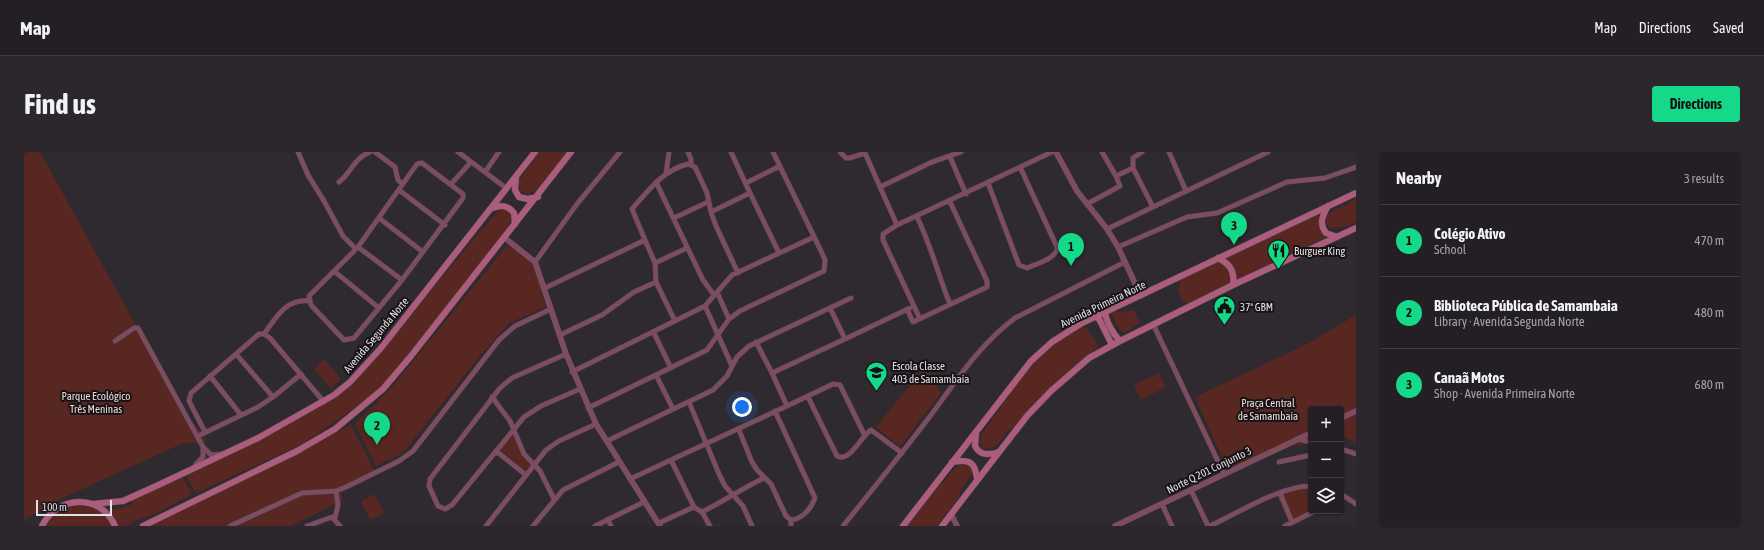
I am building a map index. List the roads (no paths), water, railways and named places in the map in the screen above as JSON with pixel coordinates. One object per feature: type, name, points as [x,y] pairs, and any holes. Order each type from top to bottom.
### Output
[{"type":"main road","name":"Avenida Segunda Norte","points":[[42,526],[49,515],[62,505],[77,501],[93,504],[122,501],[224,455],[324,402],[350,382],[369,362],[535,152]]},
{"type":"main road","points":[[143,526],[297,451],[348,420],[383,388],[406,362],[538,196],[571,152]]},
{"type":"main road","points":[[517,176],[515,185],[516,194],[527,199],[538,196]]},
{"type":"main road","name":"Avenida Primeira Norte","points":[[903,526],[1031,361],[1052,342],[1072,328],[1095,316],[1356,193]]},
{"type":"main road","points":[[489,210],[499,206],[508,206],[514,212],[516,224]]},
{"type":"main road","points":[[1328,206],[1322,217],[1322,226],[1326,233],[1337,237]]},
{"type":"main road","points":[[942,526],[1027,416],[1051,390],[1089,358],[1120,340],[1233,285],[1356,228]]},
{"type":"main road","points":[[1218,258],[1226,262],[1232,269],[1234,278],[1233,285]]},
{"type":"main road","points":[[1105,312],[1115,336],[1120,340]]},
{"type":"main road","points":[[1095,316],[1099,319],[1112,345]]},
{"type":"main road","points":[[976,432],[975,446],[979,452],[988,454],[1001,451]]},
{"type":"main road","points":[[952,462],[962,460],[972,464],[975,468],[977,479]]},
{"type":"main road","points":[[93,504],[106,512],[115,526]]},
{"type":"street","points":[[298,152],[308,175],[343,236],[357,248],[402,280]]},
{"type":"street","points":[[339,182],[346,177],[359,157],[370,152]]},
{"type":"street","points":[[375,152],[383,155],[395,167],[398,179],[403,184]]},
{"type":"street","points":[[458,152],[506,188]]},
{"type":"street","points":[[485,172],[499,152]]},
{"type":"street","points":[[535,262],[577,204],[620,152]]},
{"type":"street","points":[[666,174],[669,152]]},
{"type":"street","points":[[688,152],[691,159],[691,164],[698,172],[707,193],[708,202],[716,226],[738,272]]},
{"type":"street","points":[[731,152],[779,253]]},
{"type":"street","points":[[588,408],[707,350],[729,319],[824,270],[825,260],[773,152]]},
{"type":"street","points":[[840,152],[846,158],[850,158],[865,152],[897,225]]},
{"type":"street","points":[[880,187],[932,162],[950,157],[958,152]]},
{"type":"street","points":[[920,319],[913,307],[883,240],[883,234],[897,225],[950,202],[1052,152]]},
{"type":"street","points":[[1056,152],[1070,180],[1107,228],[1125,262],[1140,296]]},
{"type":"street","points":[[1087,204],[1120,186],[1102,152]]},
{"type":"street","points":[[1142,152],[1134,158],[1132,168],[1153,207]]},
{"type":"street","points":[[1170,152],[1186,191]]},
{"type":"street","points":[[1107,228],[1268,152]]},
{"type":"street","points":[[950,157],[966,194]]},
{"type":"street","points":[[451,184],[471,162]]},
{"type":"street","points":[[205,432],[189,399],[191,393],[256,335],[264,334],[286,306],[299,301],[309,301],[341,338],[346,340],[354,338],[445,225],[464,196],[451,184],[422,163],[417,164],[357,248],[311,294],[309,301]]},
{"type":"street","points":[[675,321],[656,282],[655,263],[632,209],[656,182],[666,174],[683,165],[691,164]]},
{"type":"street","points":[[746,183],[780,166]]},
{"type":"street","points":[[988,183],[1019,265],[1027,268],[1053,256],[1056,252],[1057,246],[1020,167]]},
{"type":"street","points":[[1118,248],[1187,217],[1217,213],[1287,182],[1325,178],[1356,167]]},
{"type":"street","points":[[1116,176],[1132,168]]},
{"type":"street","points":[[656,182],[703,280],[716,293],[729,319]]},
{"type":"street","points":[[399,190],[445,225]]},
{"type":"street","points":[[711,212],[750,193]]},
{"type":"street","points":[[674,218],[708,202]]},
{"type":"street","points":[[908,309],[914,322],[983,289],[988,284],[950,202]]},
{"type":"street","points":[[917,217],[931,247],[936,269],[950,304]]},
{"type":"street","points":[[379,218],[423,252]]},
{"type":"street","points":[[572,372],[654,333],[705,306],[727,280],[738,272],[814,237]]},
{"type":"street","points":[[505,238],[535,262],[572,372],[588,408],[596,424],[659,525],[694,507]]},
{"type":"street","points":[[545,288],[645,240]]},
{"type":"street","points":[[655,263],[687,248]]},
{"type":"street","points":[[843,526],[902,453],[979,352],[999,330],[1015,318],[1125,262]]},
{"type":"street","points":[[334,271],[379,308]]},
{"type":"street","points":[[560,335],[602,315],[634,292],[656,282]]},
{"type":"street","points":[[607,441],[714,390],[727,376],[743,351],[756,342],[851,298]]},
{"type":"street","points":[[705,306],[732,366]]},
{"type":"street","points":[[772,373],[913,307]]},
{"type":"street","points":[[830,308],[845,339]]},
{"type":"street","points":[[230,526],[291,497],[302,494],[336,491],[361,481],[404,458],[412,451],[499,340],[515,326],[551,309]]},
{"type":"street","points":[[1153,324],[1224,474]]},
{"type":"street","points":[[115,341],[134,328],[138,328],[203,447],[211,455],[224,455]]},
{"type":"street","points":[[654,333],[671,368]]},
{"type":"street","points":[[264,334],[272,341],[324,402]]},
{"type":"street","points":[[756,342],[787,406]]},
{"type":"street","points":[[236,354],[273,397]]},
{"type":"street","points":[[566,354],[512,378],[492,397],[430,479],[429,486],[438,506],[445,509],[452,505],[524,416],[541,406],[580,389]]},
{"type":"street","points":[[198,436],[241,415],[273,397],[301,374]]},
{"type":"street","points":[[210,376],[241,415]]},
{"type":"street","points":[[656,376],[673,409]]},
{"type":"street","points":[[630,480],[739,430],[775,411],[833,384],[840,385],[865,436]]},
{"type":"street","points":[[808,396],[837,456],[840,458],[846,457],[869,431],[874,431],[902,453]]},
{"type":"street","points":[[492,397],[510,421],[512,429],[524,454],[534,464],[554,499]]},
{"type":"street","points":[[689,402],[705,445],[725,486],[743,506],[752,526]]},
{"type":"street","points":[[775,411],[815,498],[811,506],[799,518],[791,520]]},
{"type":"street","points":[[1344,417],[1356,411]]},
{"type":"street","points":[[486,526],[534,464],[552,445],[596,424]]},
{"type":"street","points":[[739,430],[752,462],[764,478],[771,484],[786,516],[791,520]]},
{"type":"street","name":"Norte Q 201 Conjunto 3","points":[[1115,526],[1308,434]]},
{"type":"street","points":[[1297,439],[1308,441]]},
{"type":"street","points":[[194,468],[203,457],[203,447]]},
{"type":"street","points":[[1344,450],[1356,454]]},
{"type":"street","points":[[496,451],[526,475]]},
{"type":"street","points":[[1279,462],[1308,456]]},
{"type":"street","points":[[671,460],[694,507],[702,512],[710,526]]},
{"type":"street","points":[[533,526],[554,499],[568,487],[620,462]]},
{"type":"street","points":[[702,512],[764,478]]},
{"type":"street","points":[[1191,490],[1209,526],[1280,493],[1296,487],[1308,486]]},
{"type":"street","points":[[336,491],[338,505],[335,518],[340,526]]},
{"type":"street","points":[[1280,493],[1292,522]]},
{"type":"street","points":[[1344,497],[1356,504]]},
{"type":"street","points":[[595,526],[644,502]]},
{"type":"street","points":[[1162,504],[1172,526]]},
{"type":"street","points":[[951,514],[957,526]]},
{"type":"street","points":[[1285,526],[1309,514]]},
{"type":"street","points":[[307,526],[327,517],[335,518]]},
{"type":"street","points":[[608,519],[611,526]]},
{"type":"street","points":[[791,520],[791,526]]},
{"type":"place","name":"Canaã Motos","points":[[1234,245]]},
{"type":"place","name":"Colégio Ativo","points":[[1071,266]]},
{"type":"place","name":"Burguer King","points":[[1278,270]]},
{"type":"place","name":"37ª GBM","points":[[1224,326]]},
{"type":"place","name":"Escola Classe 403 de Samambaia","points":[[877,392]]},
{"type":"place","name":"Biblioteca Pública de Samambaia","points":[[377,445]]},
{"type":"park label","name":"Parque Ecológico Três Meninas","points":[[96,402]]},
{"type":"park label","name":"Praça Central de Samambaia","points":[[1268,409]]}]
